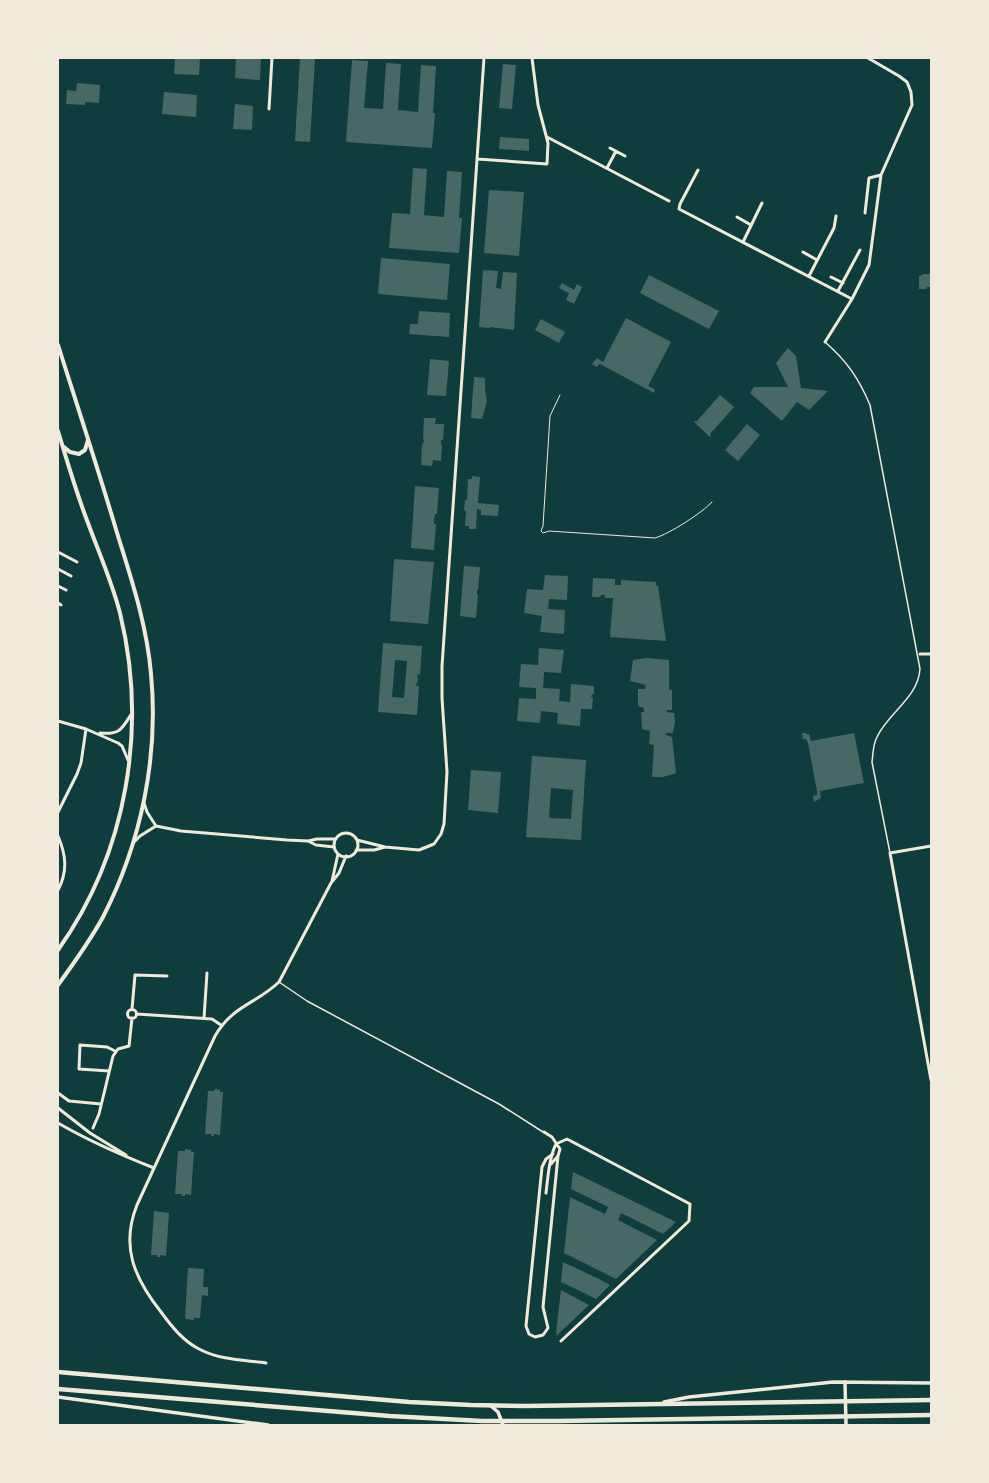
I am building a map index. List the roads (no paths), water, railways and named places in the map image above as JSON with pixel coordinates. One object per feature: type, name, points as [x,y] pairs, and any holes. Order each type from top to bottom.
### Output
[{"type":"main road","points":[[58,345],[139,602],[148,645],[153,708],[151,751],[144,803],[133,844],[119,881],[103,916],[77,960],[58,984]]},
{"type":"main road","points":[[58,431],[88,523],[110,577],[120,612],[130,669],[133,711],[130,762],[120,816],[103,867],[84,909],[58,948]]},
{"type":"main road","points":[[62,445],[70,452],[79,454],[85,450],[88,440]]},
{"type":"main road","points":[[58,1372],[393,1401],[490,1405],[931,1400]]},
{"type":"main road","points":[[58,1389],[390,1416],[503,1423],[931,1415]]},
{"type":"street","points":[[269,108],[272,58]]},
{"type":"street","points":[[332,882],[338,854],[334,847],[336,839],[341,834],[348,833],[357,840],[385,848],[415,850],[423,849],[437,841],[444,824],[447,772],[442,698],[442,666],[484,58]]},
{"type":"street","points":[[477,159],[547,164],[547,137],[538,105],[532,58]]},
{"type":"street","points":[[825,342],[852,298],[869,265],[881,175],[912,105],[912,96],[909,87],[903,79],[868,58]]},
{"type":"street","points":[[547,137],[669,201]]},
{"type":"street","points":[[610,148],[624,156]]},
{"type":"street","points":[[607,168],[616,152]]},
{"type":"street","points":[[698,170],[679,208],[852,298]]},
{"type":"street","points":[[865,213],[869,178],[881,175]]},
{"type":"street","points":[[743,242],[762,204]]},
{"type":"street","points":[[809,276],[834,228],[836,216]]},
{"type":"street","points":[[738,217],[751,225]]},
{"type":"street","points":[[838,291],[860,250]]},
{"type":"street","points":[[803,252],[817,260]]},
{"type":"street","points":[[831,277],[843,283]]},
{"type":"street","points":[[58,552],[77,562]]},
{"type":"street","points":[[58,569],[71,576]]},
{"type":"street","points":[[58,586],[66,590]]},
{"type":"street","points":[[920,654],[931,654]]},
{"type":"street","points":[[98,733],[112,734],[117,732],[123,728],[133,711]]},
{"type":"street","points":[[58,721],[98,733],[121,745],[130,762]]},
{"type":"street","points":[[58,812],[74,783],[81,763],[86,729]]},
{"type":"street","points":[[144,803],[147,812],[156,826]]},
{"type":"street","points":[[133,844],[140,836],[156,826],[189,832],[308,841],[317,839],[336,839]]},
{"type":"street","points":[[58,836],[64,850],[66,860],[64,875],[59,887]]},
{"type":"street","points":[[338,854],[346,856],[354,853],[356,850],[357,840]]},
{"type":"street","points":[[308,841],[316,845],[334,847]]},
{"type":"street","points":[[931,846],[890,853],[931,1080]]},
{"type":"street","points":[[356,850],[374,850],[385,848]]},
{"type":"street","points":[[266,1363],[218,1356],[194,1346],[181,1336],[143,1288],[139,1280],[131,1249],[131,1231],[134,1213],[221,1025],[236,1011],[279,982],[332,882],[339,873],[346,856]]},
{"type":"street","points":[[204,1018],[208,973]]},
{"type":"street","points":[[132,1018],[129,1017],[127,1013],[132,1009],[135,975],[167,976]]},
{"type":"street","points":[[132,1009],[137,1014],[204,1018],[214,1020],[221,1025]]},
{"type":"street","points":[[109,1071],[79,1068],[80,1045],[107,1047],[115,1051],[129,1046],[132,1018],[137,1014]]},
{"type":"street","points":[[93,1128],[115,1051]]},
{"type":"street","points":[[58,1093],[69,1101],[101,1104]]},
{"type":"street","points":[[58,1108],[90,1133],[127,1156]]},
{"type":"street","points":[[58,1123],[80,1136],[120,1155],[127,1156],[154,1168]]},
{"type":"street","points":[[544,1132],[552,1137],[560,1149],[558,1156],[543,1308],[548,1328],[543,1335],[535,1337],[529,1334],[526,1326],[542,1167],[546,1159],[553,1154]]},
{"type":"street","points":[[546,1193],[549,1168],[556,1144],[567,1139],[690,1204],[688,1221],[561,1341]]},
{"type":"street","points":[[549,1168],[558,1156]]},
{"type":"street","points":[[659,1404],[689,1397],[792,1386],[931,1383]]},
{"type":"street","points":[[845,1384],[846,1425]]},
{"type":"street","points":[[58,1398],[268,1425]]},
{"type":"street","points":[[490,1405],[498,1412],[503,1423]]},
{"type":"lane","points":[[825,342],[851,368],[863,387],[870,405],[920,669],[919,677],[912,692],[882,728],[876,738],[872,762],[890,853]]},
{"type":"lane","points":[[279,982],[307,1001],[499,1104],[544,1132]]}]
